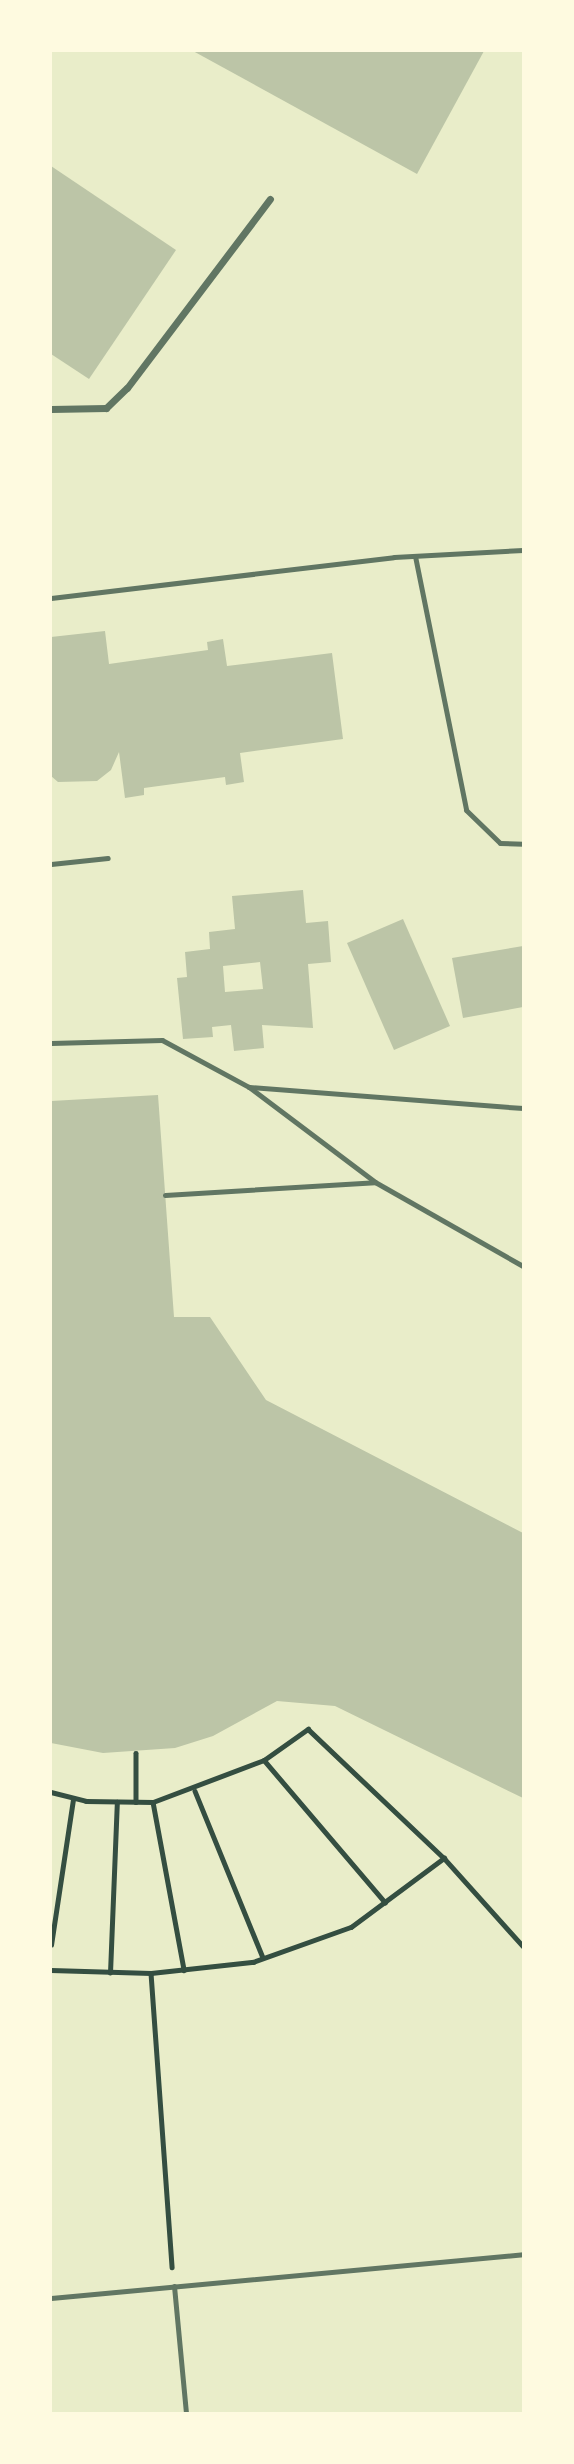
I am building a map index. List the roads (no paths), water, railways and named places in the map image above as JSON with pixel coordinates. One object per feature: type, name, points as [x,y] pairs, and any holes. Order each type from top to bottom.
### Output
[{"type":"street","points":[[51,409],[106,408],[127,388],[270,200]]},
{"type":"lane","points":[[51,598],[415,556],[523,550]]},
{"type":"lane","points":[[415,556],[466,810],[500,843],[523,844]]},
{"type":"lane","points":[[51,864],[108,858]]},
{"type":"lane","points":[[51,1043],[162,1040],[249,1087],[375,1182],[523,1266]]},
{"type":"lane","points":[[249,1087],[523,1108]]},
{"type":"lane","points":[[165,1195],[375,1182]]},
{"type":"lane","points":[[51,2298],[523,2254]]},
{"type":"lane","points":[[174,2286],[187,2413]]}]
